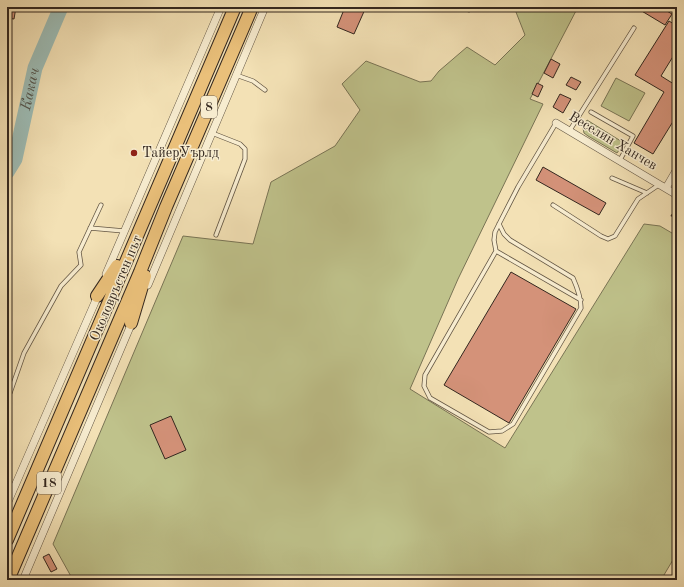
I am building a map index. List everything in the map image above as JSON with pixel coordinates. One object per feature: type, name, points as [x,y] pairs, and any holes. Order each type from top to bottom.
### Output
[{"type":"highway","name":"Околовръстен път","points":[[7,540],[235,7]]},
{"type":"highway","name":"Околовръстен път","points":[[8,580],[252,7]]},
{"type":"highway","name":"8","points":[[131,323],[166,207]]},
{"type":"highway","points":[[97,296],[140,232]]},
{"type":"street","points":[[7,504],[221,7]]},
{"type":"street","points":[[131,323],[266,7]]},
{"type":"street","name":"Веселин Ханчев","points":[[556,123],[677,195]]},
{"type":"street","points":[[663,186],[677,169]]},
{"type":"street","name":"8","points":[[23,580],[131,323]]},
{"type":"lane","points":[[570,130],[634,28]]},
{"type":"lane","points":[[236,76],[253,81],[265,90]]},
{"type":"lane","points":[[591,112],[633,136],[620,160]]},
{"type":"lane","points":[[499,224],[504,234],[510,240],[573,278],[581,300],[581,308],[512,424],[502,431],[489,432],[430,398],[424,386],[426,374],[496,251],[494,240],[495,232],[499,224],[518,187],[556,123]]},
{"type":"lane","points":[[212,133],[240,144],[245,150],[245,159],[216,235]]},
{"type":"lane","points":[[612,178],[647,193]]},
{"type":"lane","points":[[553,205],[608,239],[615,236],[638,198],[663,186]]},
{"type":"lane","points":[[10,393],[27,346],[61,286],[81,265],[79,252],[101,205]]},
{"type":"lane","points":[[90,228],[124,231]]},
{"type":"lane","points":[[496,251],[581,300]]},
{"type":"green space","points":[[514,7],[578,7],[530,99],[543,104],[458,279],[410,389],[505,448],[644,224],[660,226],[677,236],[677,553],[661,580],[73,580],[53,544],[183,236],[253,244],[271,182],[335,146],[360,110],[342,84],[366,61],[420,82],[431,81],[439,71],[467,47],[495,65],[525,35]]},
{"type":"green space","points":[[616,78],[645,93],[629,121],[601,106]]},
{"type":"green space","points":[[587,120],[624,143],[617,153],[584,133],[583,128]]},
{"type":"building","points":[[7,7],[16,7],[14,19],[7,18]]},
{"type":"building","points":[[345,7],[366,7],[354,34],[337,27]]},
{"type":"building","points":[[635,7],[660,7],[672,14],[665,25]]},
{"type":"building","points":[[669,21],[677,26],[677,50],[661,76],[677,86],[677,115],[653,154],[634,143],[664,92],[635,75]]},
{"type":"building","points":[[551,59],[560,64],[553,78],[544,73]]},
{"type":"building","points":[[571,77],[581,82],[576,90],[566,85]]},
{"type":"building","points":[[537,83],[543,86],[538,97],[532,94]]},
{"type":"building","points":[[560,94],[571,99],[563,113],[553,107]]},
{"type":"building","points":[[543,167],[606,203],[599,215],[536,180]]},
{"type":"building","points":[[511,272],[576,309],[509,423],[444,385]]},
{"type":"building","points":[[171,416],[186,450],[165,459],[150,425]]},
{"type":"building","points":[[49,554],[57,569],[51,572],[43,557]]},
{"type":"waterway","name":"Какач","points":[[7,172],[15,159],[35,68],[61,7]]},
{"type":"railway","points":[[671,215],[677,218]]},
{"type":"place","name":"ТайерУърлд","points":[[134,153]]}]
